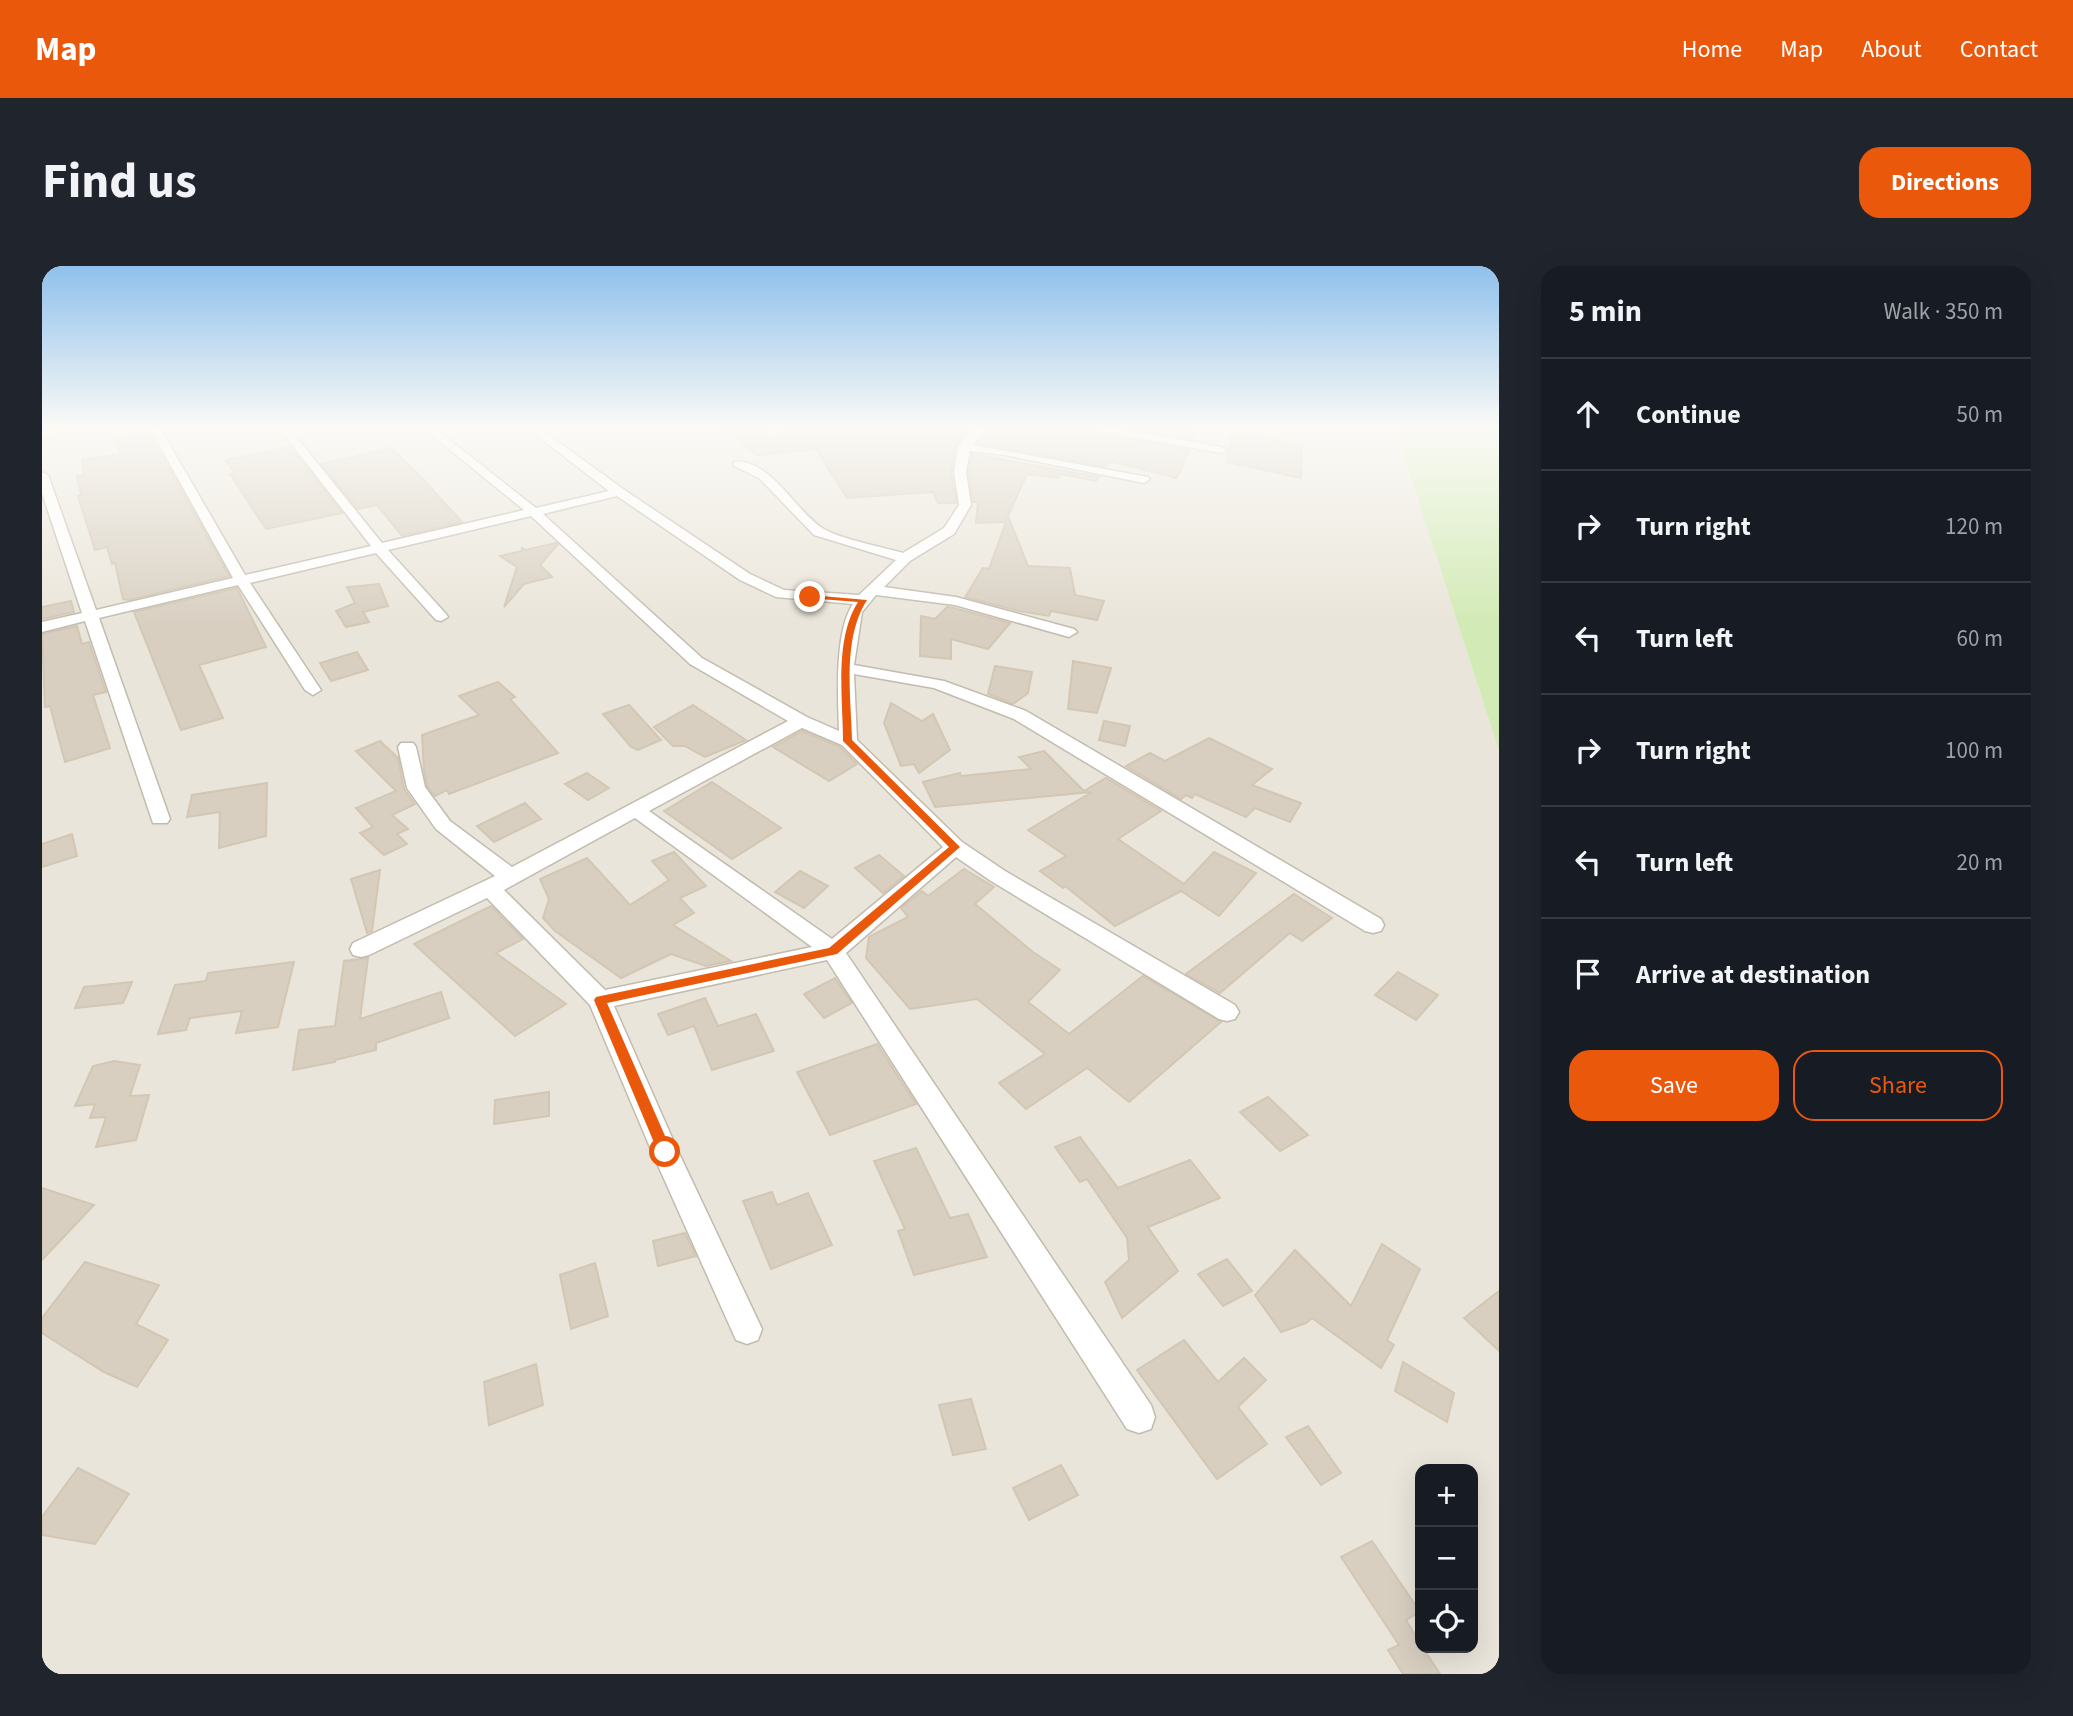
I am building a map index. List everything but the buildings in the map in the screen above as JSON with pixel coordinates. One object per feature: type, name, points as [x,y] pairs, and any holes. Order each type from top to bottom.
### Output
[{"type":"street","points":[[49,494],[160,819]]},
{"type":"street","points":[[193,494],[242,580],[313,690]]},
{"type":"street","points":[[336,494],[379,548],[441,617]]},
{"type":"street","points":[[511,494],[696,662],[801,721],[848,741],[956,847],[998,876],[1227,1012]]},
{"type":"street","points":[[42,627],[612,494]]},
{"type":"street","points":[[622,494],[744,577],[781,594],[868,595],[956,601],[1069,632]]},
{"type":"street","points":[[781,494],[819,532],[905,558]]},
{"type":"street","points":[[848,741],[846,668],[855,612],[905,558],[948,531],[965,505],[963,494]]},
{"type":"street","points":[[846,668],[938,684],[1020,715],[1373,925]]},
{"type":"street","points":[[361,949],[490,888],[801,721]]},
{"type":"street","points":[[407,747],[416,788],[443,825],[509,876]]},
{"type":"street","points":[[637,811],[833,951],[1139,1417]]},
{"type":"street","points":[[600,1000],[833,951],[956,847]]},
{"type":"street","points":[[490,888],[600,1000],[665,1152],[747,1329]]},
{"type":"shaded area","points":[[42,494],[1416,494],[1499,751],[1499,1674],[42,1674]]},
{"type":"green space","points":[[1416,494],[1499,494],[1499,751]]},
{"type":"route","points":[[665,1152],[600,1000],[833,951],[956,847],[848,741],[846,668],[855,612],[863,600],[810,597]]}]
